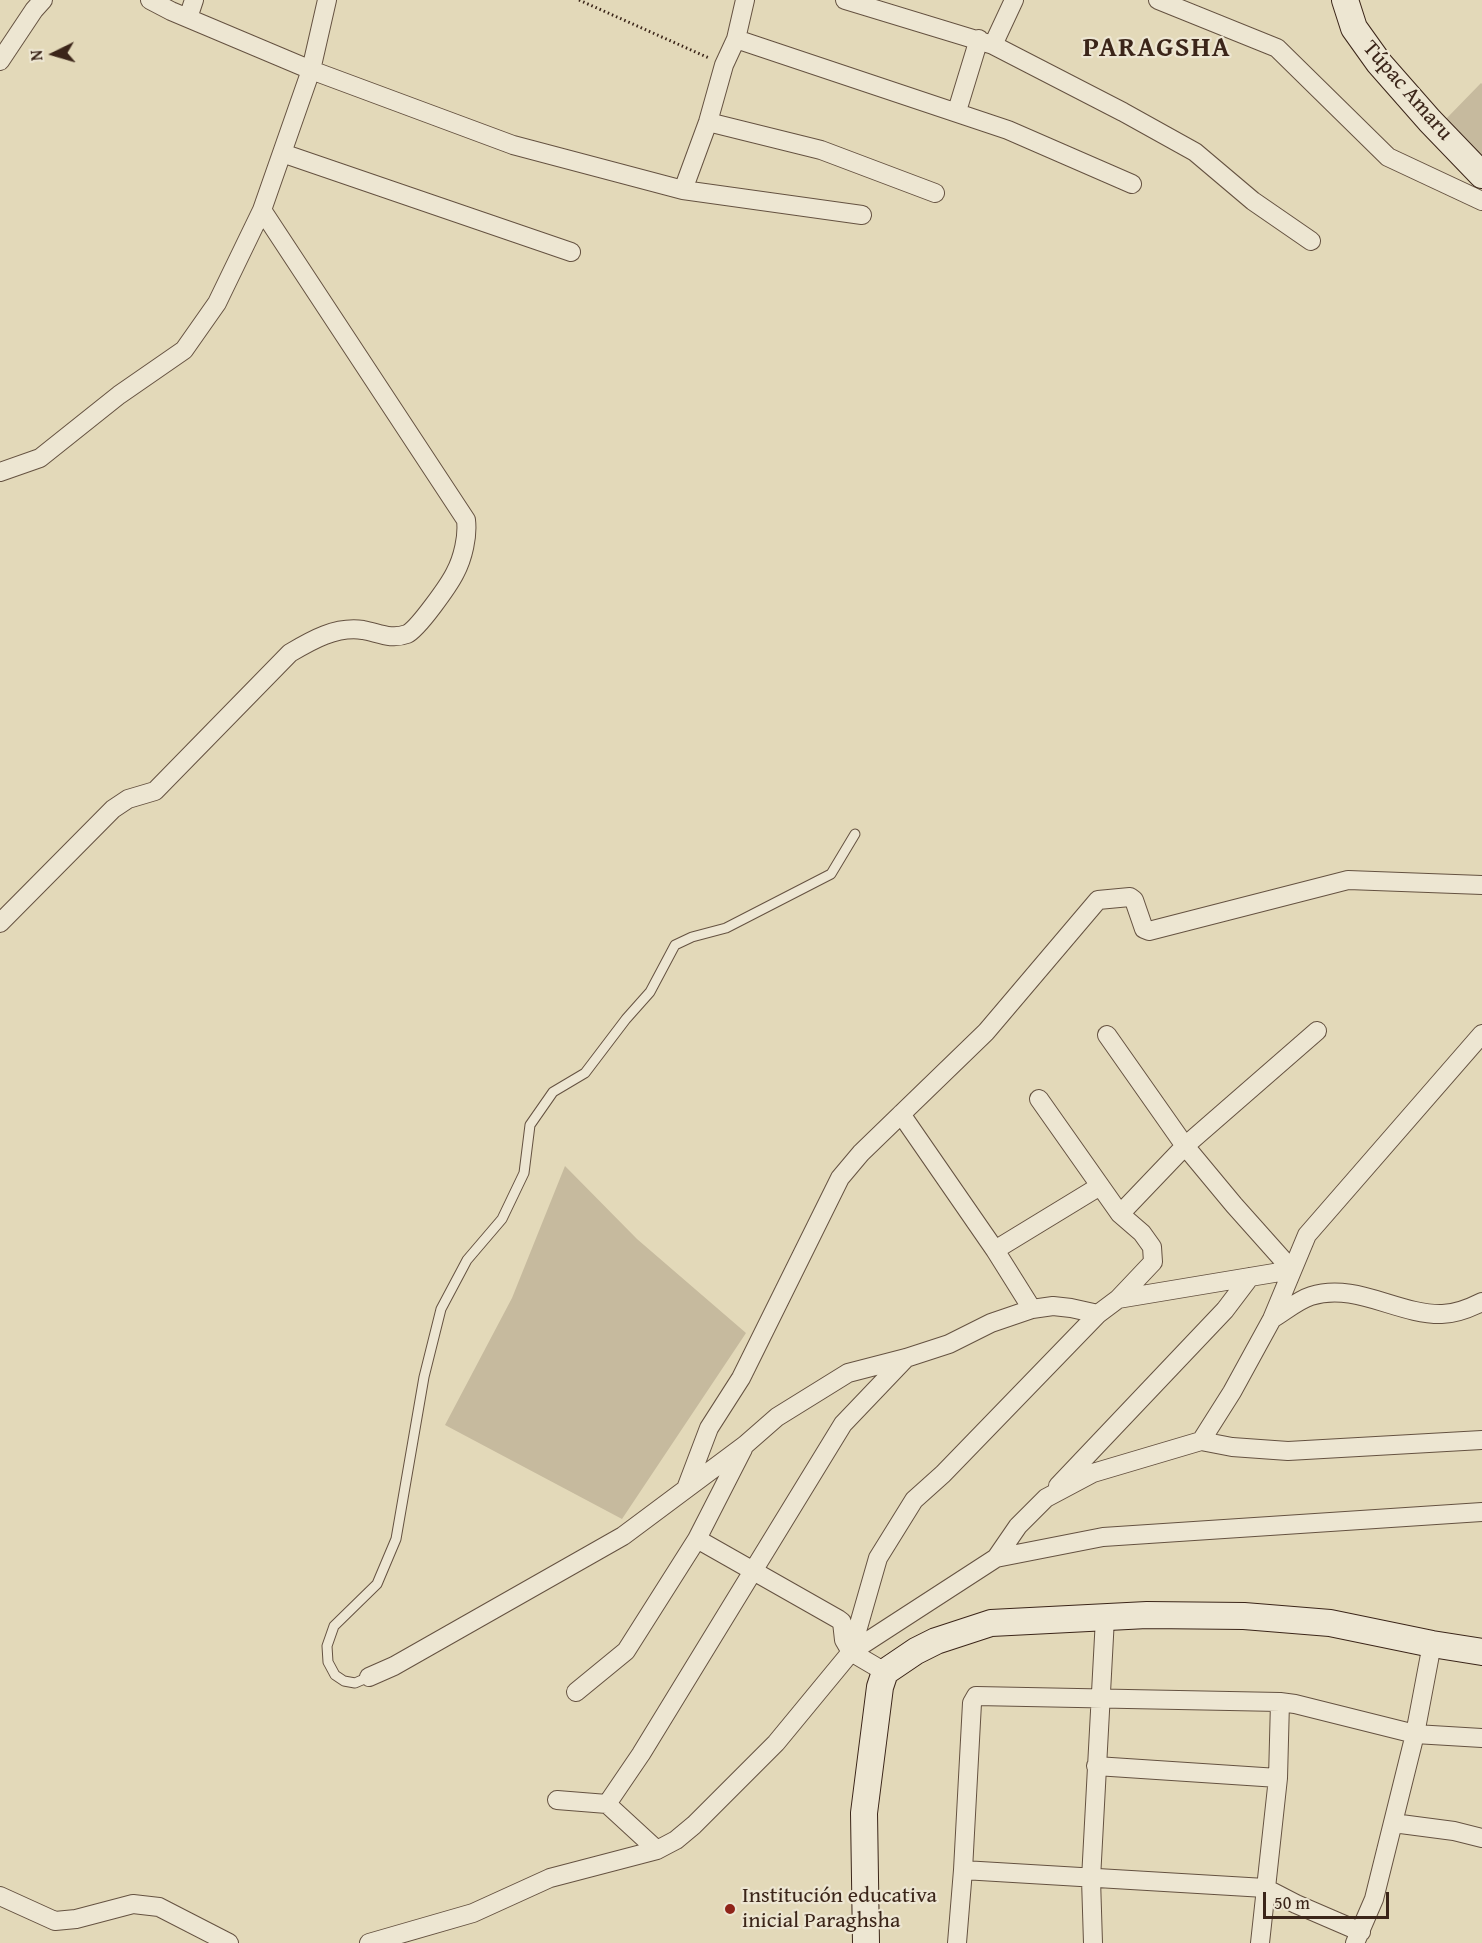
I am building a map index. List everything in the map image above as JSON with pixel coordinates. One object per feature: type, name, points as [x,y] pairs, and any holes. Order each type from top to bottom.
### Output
[{"type":"main road","name":"Túpac Amaru","points":[[1345,0],[1354,28],[1379,63],[1482,175]]},
{"type":"main road","points":[[866,1943],[864,1813],[875,1721],[885,1672],[916,1651],[936,1641],[991,1623],[1147,1615],[1244,1616],[1330,1623],[1482,1652]]},
{"type":"street","points":[[0,61],[43,0]]},
{"type":"street","points":[[150,0],[311,70],[513,145],[683,190],[861,215]]},
{"type":"street","points":[[188,18],[194,0]]},
{"type":"street","points":[[0,472],[40,458],[118,395],[184,350],[217,303],[262,210],[311,70],[327,0]]},
{"type":"street","points":[[683,190],[708,122],[724,65],[736,39],[745,0]]},
{"type":"street","points":[[845,0],[986,42],[1123,112],[1195,152],[1253,201],[1311,241]]},
{"type":"street","points":[[957,111],[986,42],[1014,0]]},
{"type":"street","points":[[1158,0],[1277,48],[1389,157],[1482,201]]},
{"type":"street","points":[[736,39],[957,111],[1008,130],[1132,184]]},
{"type":"street","points":[[708,122],[821,150],[935,193]]},
{"type":"street","points":[[282,153],[571,252]]},
{"type":"street","points":[[0,923],[113,809],[128,799],[154,791],[290,653],[310,640],[338,632],[362,630],[390,637],[409,633],[423,619],[455,572],[468,530],[466,520],[262,210]]},
{"type":"street","points":[[687,1486],[709,1428],[741,1378],[840,1178],[861,1153],[986,1032],[1098,900],[1130,897],[1134,900],[1144,929],[1149,932],[1348,880],[1482,885]]},
{"type":"street","points":[[1120,1214],[1185,1146],[1317,1031]]},
{"type":"street","points":[[1201,1441],[1232,1392],[1272,1319],[1307,1235],[1482,1034]]},
{"type":"street","points":[[1107,1035],[1185,1146],[1292,1270]]},
{"type":"street","points":[[851,1653],[878,1558],[914,1500],[943,1474],[1098,1314],[1118,1299],[1153,1262],[1152,1248],[1142,1233],[1120,1214],[1039,1099]]},
{"type":"street","points":[[901,1114],[995,1250],[1032,1309]]},
{"type":"street","points":[[995,1250],[1100,1186]]},
{"type":"street","points":[[1118,1299],[1292,1270]]},
{"type":"street","points":[[996,1558],[1018,1526],[1225,1310],[1250,1277]]},
{"type":"street","points":[[1272,1319],[1308,1296],[1323,1293],[1349,1293],[1417,1312],[1443,1314],[1466,1310],[1482,1302]]},
{"type":"street","points":[[369,1677],[394,1666],[623,1536],[777,1417],[848,1373],[949,1344],[991,1323],[1032,1309],[1053,1306],[1098,1314]]},
{"type":"street","points":[[607,1804],[641,1754],[793,1502],[843,1424],[906,1358]]},
{"type":"street","points":[[1046,1498],[1093,1473],[1201,1441],[1232,1447],[1288,1451],[1482,1440]]},
{"type":"street","points":[[576,1692],[626,1651],[697,1539],[745,1444]]},
{"type":"street","points":[[369,1943],[473,1913],[550,1878],[657,1850],[675,1840],[694,1825],[776,1743],[851,1653],[996,1558],[1103,1537],[1482,1512]]},
{"type":"street","points":[[697,1539],[842,1622],[844,1640],[851,1653],[885,1672]]},
{"type":"street","points":[[1093,1943],[1092,1879],[1096,1766],[1105,1618]]},
{"type":"street","points":[[963,1870],[1265,1888],[1358,1937],[1374,1899],[1415,1734],[1432,1644]]},
{"type":"street","points":[[957,1943],[973,1698],[976,1696],[1280,1702],[1415,1734],[1482,1738]]},
{"type":"street","points":[[1260,1943],[1278,1778],[1280,1702]]},
{"type":"street","points":[[1096,1766],[1278,1778]]},
{"type":"street","points":[[557,1800],[607,1804],[657,1850]]},
{"type":"street","points":[[1393,1823],[1454,1831],[1482,1838]]},
{"type":"street","points":[[0,1896],[55,1921],[76,1919],[133,1904],[159,1907],[230,1943]]},
{"type":"lane","points":[[369,1677],[356,1683],[344,1681],[335,1675],[328,1662],[327,1646],[334,1626],[377,1584],[396,1539],[424,1377],[441,1309],[467,1260],[502,1219],[524,1173],[530,1125],[553,1092],[585,1073],[626,1019],[650,992],[675,945],[692,937],[726,928],[831,874],[855,834]]},
{"type":"path","points":[[579,0],[724,65]]},
{"type":"shaded area","points":[[1482,84],[1482,156],[1445,120]]},
{"type":"shaded area","points":[[565,1166],[637,1239],[746,1333],[622,1519],[445,1425],[512,1298]]},
{"type":"place","name":"Institución educativa inicial Paraghsha","points":[[730,1909]]},
{"type":"district","name":"PARAGSHA","points":[[1157,49]]}]
